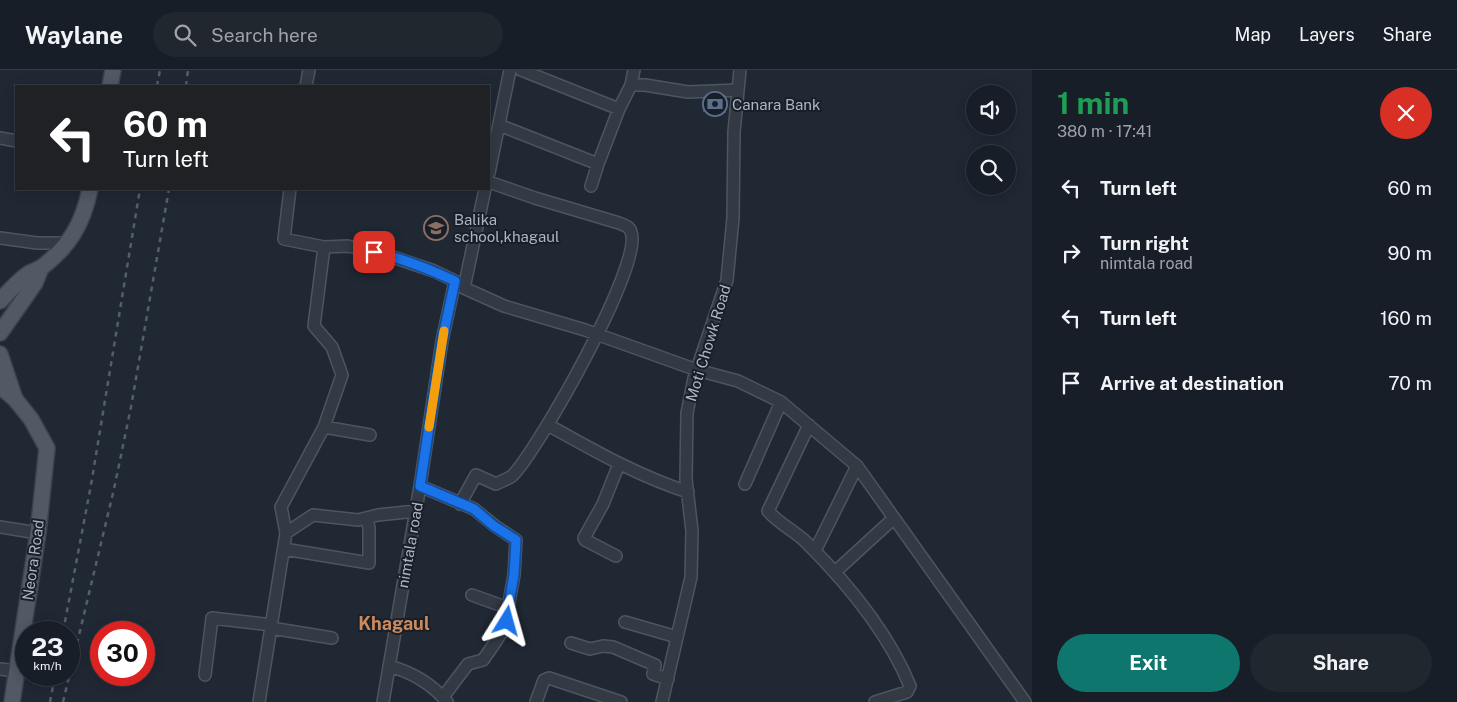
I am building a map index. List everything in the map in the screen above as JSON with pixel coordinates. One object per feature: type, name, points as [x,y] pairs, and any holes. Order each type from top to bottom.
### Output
[{"type":"main road","points":[[110,85],[113,70]]},
{"type":"main road","points":[[0,301],[28,274],[41,268],[68,243],[87,205],[90,190]]},
{"type":"main road","points":[[0,333],[35,283],[41,268]]},
{"type":"main road","points":[[0,354],[15,399]]},
{"type":"main road","points":[[0,386],[15,399]]},
{"type":"main road","name":"Neora Road","points":[[15,399],[31,419],[47,448],[38,533],[24,621]]},
{"type":"main road","name":"Neora Road","points":[[12,702],[15,679]]},
{"type":"street","points":[[306,85],[309,70]]},
{"type":"street","points":[[490,168],[510,70]]},
{"type":"street","points":[[521,70],[619,109]]},
{"type":"street","points":[[591,186],[619,109],[631,85],[634,70]]},
{"type":"street","name":"Moti Chowk Road","points":[[662,702],[691,577],[692,531],[686,479],[686,413],[696,370],[727,280],[733,218],[734,132],[740,70]]},
{"type":"street","points":[[631,85],[645,85],[688,92],[738,90]]},
{"type":"street","points":[[499,125],[598,164]]},
{"type":"street","points":[[0,138],[15,141]]},
{"type":"street","points":[[460,504],[476,475],[496,484],[512,476],[548,425],[598,335],[622,280],[632,249],[632,232],[628,227],[620,223],[535,198],[490,182]]},
{"type":"street","points":[[290,190],[284,239],[324,247],[348,246],[387,255],[434,271],[504,306],[598,335],[696,370],[738,381],[781,402],[857,466],[1025,702]]},
{"type":"street","name":"nimtala road","points":[[383,702],[416,511],[442,341],[485,190]]},
{"type":"street","points":[[0,238],[37,243],[68,243]]},
{"type":"street","points":[[259,702],[286,533],[281,507],[324,428],[342,374],[332,346],[314,326],[324,247]]},
{"type":"street","points":[[745,484],[781,402]]},
{"type":"street","points":[[548,425],[619,464],[658,482],[688,492]]},
{"type":"street","points":[[809,425],[768,511],[816,551],[883,633],[910,686],[908,692],[875,702]]},
{"type":"street","points":[[324,428],[370,435]]},
{"type":"street","points":[[616,556],[584,538],[603,504],[619,464]]},
{"type":"street","points":[[816,551],[857,466]]},
{"type":"street","points":[[389,666],[415,676],[440,693],[445,700],[468,664],[483,660],[507,621],[509,612],[517,542],[474,509],[420,486]]},
{"type":"street","points":[[286,533],[313,515],[358,520],[378,515],[416,511]]},
{"type":"street","points":[[835,572],[894,518]]},
{"type":"street","points":[[284,549],[369,562],[369,528],[367,519]]},
{"type":"street","points":[[0,527],[38,533]]},
{"type":"street","points":[[472,595],[508,608]]},
{"type":"street","points":[[205,674],[212,618],[271,626],[332,638]]},
{"type":"street","points":[[625,622],[677,637]]},
{"type":"street","points":[[571,644],[590,649],[603,646],[612,647],[655,665],[653,674],[668,679]]},
{"type":"street","points":[[0,668],[15,671]]},
{"type":"street","points":[[536,702],[544,680],[549,678],[621,702]]},
{"type":"building","name":"Canara Bank","points":[[726,98],[726,113],[703,112],[704,99]]},
{"type":"railway","points":[[157,85],[160,70]]},
{"type":"railway","points":[[186,85],[188,70]]},
{"type":"railway","points":[[65,621],[91,485],[140,190]]},
{"type":"railway","points":[[63,702],[114,489],[131,407],[169,190]]},
{"type":"railway","points":[[50,702],[53,686]]},
{"type":"slow traffic","points":[[429,427],[444,331]]},
{"type":"place","name":"Canara Bank","points":[[715,104]]},
{"type":"place","name":"Balika school,khagaul","points":[[436,228]]},
{"type":"district","name":"Khagaul","points":[[394,623]]},
{"type":"route","points":[[374,252],[434,271],[455,281],[442,341],[420,486],[474,509],[494,526],[516,540],[514,575],[507,621]]}]
